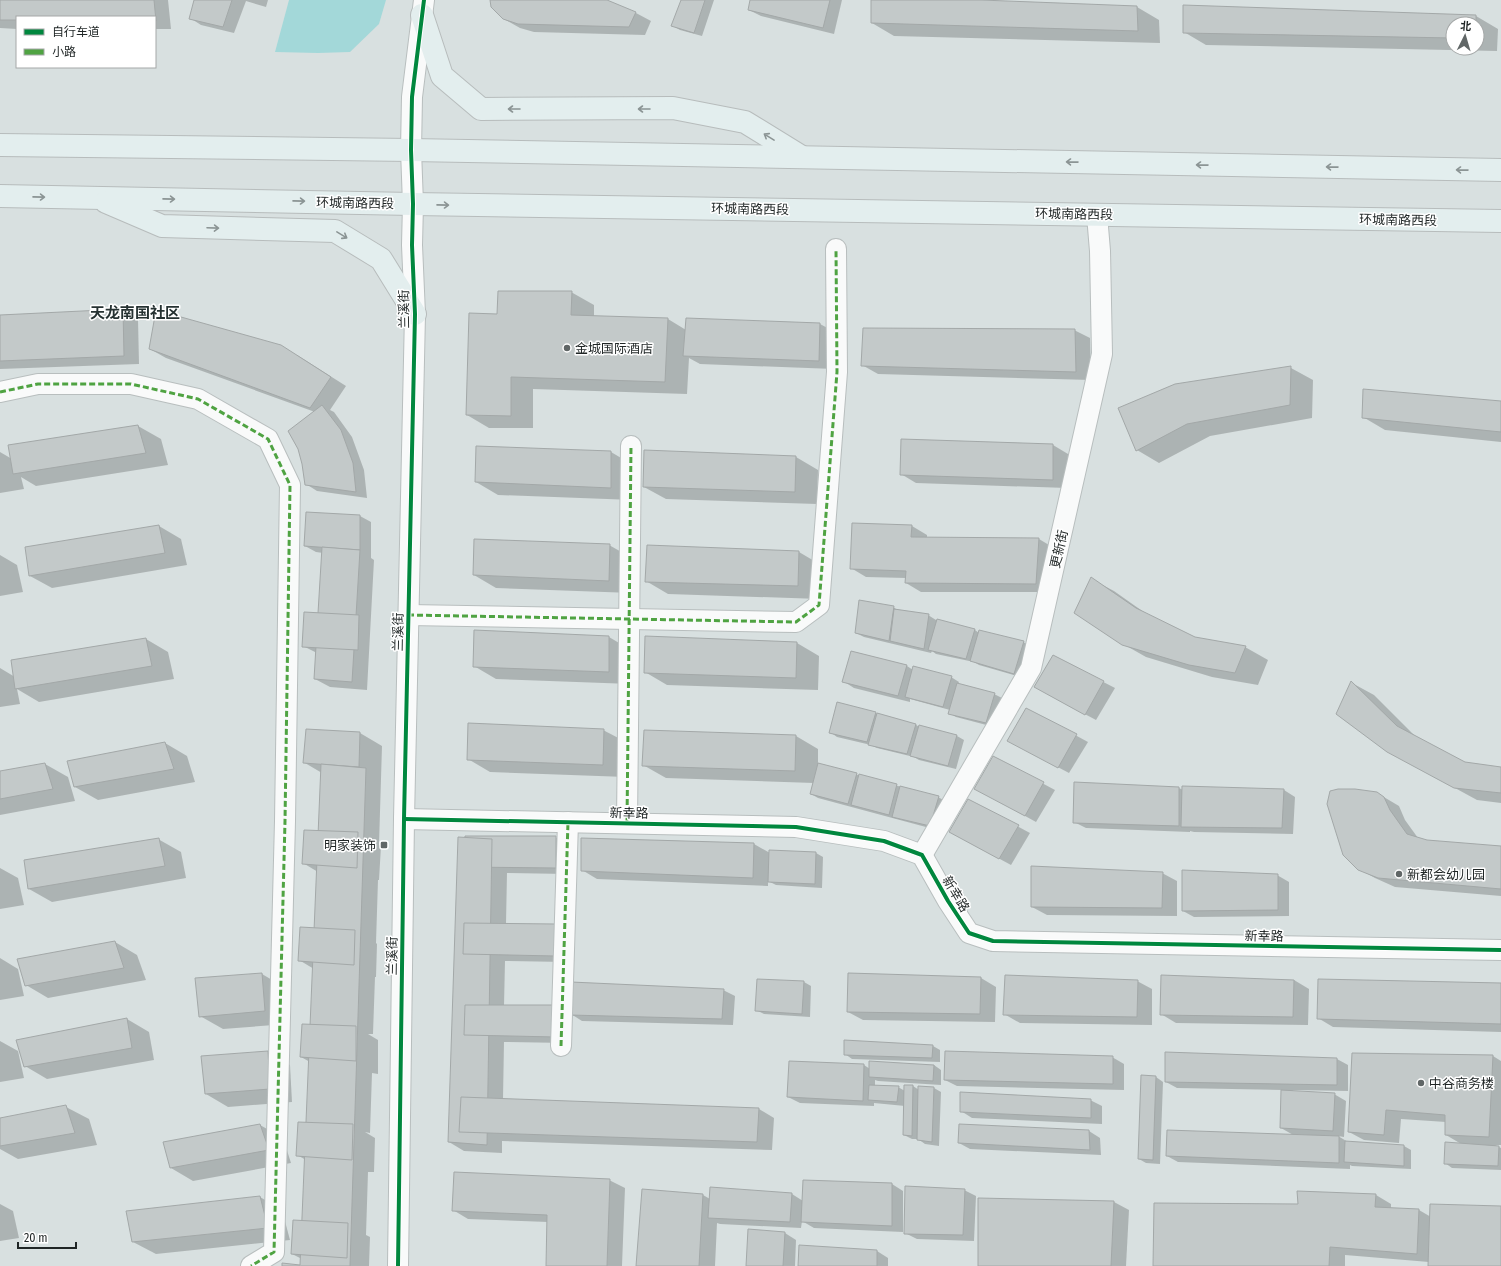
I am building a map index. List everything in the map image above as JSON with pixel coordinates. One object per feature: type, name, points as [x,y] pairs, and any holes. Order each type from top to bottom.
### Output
[{"type":"main road","points":[[423,7],[442,76],[481,109],[673,108],[745,122],[802,158]]},
{"type":"main road","points":[[0,145],[411,150],[1501,170]]},
{"type":"main road","name":"环城南路西段","points":[[0,196],[1501,221]]},
{"type":"main road","points":[[96,198],[162,226],[335,231],[381,259],[414,314]]},
{"type":"street","name":"兰溪街","points":[[398,1266],[404,819],[414,314],[411,150],[412,97],[423,7]]},
{"type":"street","name":"更新街","points":[[922,855],[1031,668],[1102,354],[1100,250],[1097,215]]},
{"type":"street","points":[[408,615],[796,622],[818,605],[837,372],[836,249]]},
{"type":"street","points":[[0,392],[38,384],[131,384],[198,399],[268,439],[290,485],[285,821],[274,1252],[251,1266]]},
{"type":"street","points":[[627,824],[631,446]]},
{"type":"street","name":"新幸路","points":[[404,819],[796,827],[884,842],[922,855],[948,902],[969,933],[993,941],[1501,950]]},
{"type":"street","points":[[561,1046],[568,822]]},
{"type":"shaded area","points":[[289,0],[386,0],[379,24],[350,52],[275,52]]},
{"type":"building","points":[[0,0],[154,0],[156,16],[16,16],[16,20],[0,20]]},
{"type":"building","points":[[194,0],[232,0],[223,27],[189,19]]},
{"type":"building","points":[[490,0],[607,0],[636,12],[629,27],[518,24],[503,19],[491,7]]},
{"type":"building","points":[[681,0],[705,0],[694,33],[671,26]]},
{"type":"building","points":[[750,0],[830,0],[823,28],[748,10]]},
{"type":"building","points":[[871,0],[981,0],[1137,6],[1138,31],[871,23]]},
{"type":"building","points":[[1183,5],[1476,15],[1445,16],[1445,38],[1183,33]]},
{"type":"building","name":"金城国际酒店","points":[[498,291],[572,291],[571,315],[668,318],[665,382],[511,377],[511,416],[466,415],[469,313],[497,314]]},
{"type":"building","points":[[123,309],[124,356],[0,361],[0,315]]},
{"type":"building","points":[[156,310],[281,345],[331,377],[310,408],[149,349]]},
{"type":"building","points":[[686,318],[820,323],[819,361],[683,356]]},
{"type":"building","points":[[863,328],[1075,329],[1076,372],[861,366]]},
{"type":"building","points":[[1291,366],[1290,405],[1187,424],[1136,451],[1118,408],[1175,384]]},
{"type":"building","points":[[1363,389],[1501,401],[1501,432],[1362,418]]},
{"type":"building","points":[[322,405],[341,430],[353,463],[356,492],[305,485],[298,449],[288,431]]},
{"type":"building","points":[[138,425],[146,453],[13,474],[8,445]]},
{"type":"building","points":[[901,439],[1053,444],[1053,480],[900,475]]},
{"type":"building","points":[[476,446],[611,451],[611,488],[475,482]]},
{"type":"building","points":[[644,450],[796,456],[795,492],[643,487]]},
{"type":"building","points":[[306,512],[360,515],[360,550],[304,546]]},
{"type":"building","points":[[852,523],[912,525],[911,537],[1039,538],[1036,584],[905,583],[906,571],[850,569]]},
{"type":"building","points":[[159,525],[165,553],[29,576],[25,547]]},
{"type":"building","points":[[474,539],[610,544],[609,581],[473,575]]},
{"type":"building","points":[[647,545],[799,551],[798,586],[645,582]]},
{"type":"building","points":[[322,547],[360,550],[352,682],[314,679]]},
{"type":"building","points":[[1091,577],[1136,608],[1195,637],[1246,646],[1235,673],[1189,665],[1122,645],[1074,613]]},
{"type":"building","points":[[859,600],[894,606],[889,641],[855,633]]},
{"type":"building","points":[[894,609],[929,614],[924,649],[890,641]]},
{"type":"building","points":[[304,612],[359,615],[358,650],[302,647]]},
{"type":"building","points":[[937,619],[975,629],[966,659],[928,650]]},
{"type":"building","points":[[474,630],[609,636],[609,672],[473,667]]},
{"type":"building","points":[[979,630],[1024,641],[1014,674],[970,661]]},
{"type":"building","points":[[645,636],[797,642],[796,678],[644,673]]},
{"type":"building","points":[[146,638],[152,666],[15,689],[11,660]]},
{"type":"building","points":[[851,651],[907,665],[898,696],[842,682]]},
{"type":"building","points":[[1053,655],[1104,681],[1085,715],[1034,687]]},
{"type":"building","points":[[913,666],[952,676],[943,707],[905,697]]},
{"type":"building","points":[[1351,681],[1397,726],[1465,762],[1501,767],[1501,793],[1454,788],[1387,752],[1336,714]]},
{"type":"building","points":[[957,683],[995,693],[986,723],[948,714]]},
{"type":"building","points":[[837,702],[876,712],[867,742],[829,733]]},
{"type":"building","points":[[1026,708],[1077,734],[1058,768],[1007,741]]},
{"type":"building","points":[[877,713],[916,724],[907,754],[868,745]]},
{"type":"building","points":[[468,723],[604,729],[603,765],[467,760]]},
{"type":"building","points":[[919,725],[957,735],[948,766],[910,756]]},
{"type":"building","points":[[306,729],[360,732],[359,767],[303,763]]},
{"type":"building","points":[[644,730],[796,735],[795,771],[642,766]]},
{"type":"building","points":[[165,742],[174,769],[74,787],[67,761]]},
{"type":"building","points":[[993,756],[1044,782],[1025,816],[974,789]]},
{"type":"building","points":[[45,763],[53,789],[0,799],[0,771]]},
{"type":"building","points":[[818,763],[857,773],[848,804],[810,794]]},
{"type":"building","points":[[321,764],[366,768],[350,1266],[282,1266],[282,1263],[300,1265]]},
{"type":"building","points":[[859,774],[897,784],[889,815],[851,805]]},
{"type":"building","points":[[1074,782],[1179,787],[1179,826],[1073,823]]},
{"type":"building","points":[[900,786],[939,796],[930,826],[892,817]]},
{"type":"building","points":[[1182,786],[1284,789],[1282,828],[1181,827]]},
{"type":"building","points":[[1338,789],[1355,789],[1377,792],[1384,797],[1390,810],[1407,834],[1427,840],[1501,846],[1501,889],[1378,878],[1358,870],[1343,855],[1327,804],[1330,791]]},
{"type":"building","points":[[968,799],[1019,825],[999,859],[949,832]]},
{"type":"building","points":[[304,830],[358,832],[357,868],[302,864]]},
{"type":"building","points":[[465,836],[556,836],[556,868],[464,867]]},
{"type":"building","points":[[458,837],[492,839],[487,1145],[448,1142]]},
{"type":"building","points":[[159,838],[165,866],[28,889],[24,860]]},
{"type":"building","points":[[581,838],[754,843],[753,878],[581,871]]},
{"type":"building","points":[[769,850],[816,852],[815,884],[768,882]]},
{"type":"building","points":[[1031,866],[1163,872],[1162,908],[1031,907]]},
{"type":"building","points":[[1182,870],[1278,874],[1278,910],[1182,911]]},
{"type":"building","points":[[464,923],[555,924],[555,956],[463,954]]},
{"type":"building","points":[[300,927],[355,930],[354,965],[298,961]]},
{"type":"building","points":[[115,941],[124,968],[25,986],[17,959]]},
{"type":"building","points":[[262,973],[265,1011],[199,1017],[195,978]]},
{"type":"building","points":[[848,973],[981,977],[980,1014],[847,1012]]},
{"type":"building","points":[[1005,975],[1138,980],[1137,1017],[1003,1015]]},
{"type":"building","points":[[1161,975],[1294,980],[1293,1017],[1160,1015]]},
{"type":"building","points":[[757,979],[804,981],[802,1014],[755,1011]]},
{"type":"building","points":[[1318,979],[1501,983],[1501,1024],[1317,1019]]},
{"type":"building","points":[[571,982],[724,989],[722,1019],[570,1015]]},
{"type":"building","points":[[465,1005],[556,1005],[556,1037],[464,1035]]},
{"type":"building","points":[[127,1018],[132,1048],[24,1067],[16,1040]]},
{"type":"building","points":[[302,1024],[356,1026],[356,1061],[300,1057]]},
{"type":"building","points":[[844,1040],[933,1045],[932,1058],[844,1055]]},
{"type":"building","points":[[268,1051],[270,1089],[205,1094],[201,1056]]},
{"type":"building","points":[[945,1051],[1113,1056],[1113,1084],[944,1080]]},
{"type":"building","points":[[1165,1052],[1337,1058],[1337,1085],[1165,1082]]},
{"type":"building","name":"中谷商务楼","points":[[1352,1053],[1493,1055],[1489,1137],[1445,1135],[1445,1115],[1386,1110],[1384,1135],[1348,1132]]},
{"type":"building","points":[[789,1061],[864,1064],[863,1101],[787,1097]]},
{"type":"building","points":[[869,1061],[934,1065],[933,1081],[869,1077]]},
{"type":"building","points":[[1141,1075],[1156,1076],[1153,1160],[1138,1159]]},
{"type":"building","points":[[869,1085],[899,1086],[897,1102],[868,1100]]},
{"type":"building","points":[[904,1085],[913,1085],[912,1136],[903,1135]]},
{"type":"building","points":[[918,1086],[934,1087],[932,1142],[917,1140]]},
{"type":"building","points":[[1281,1090],[1335,1093],[1333,1131],[1280,1128]]},
{"type":"building","points":[[960,1092],[1091,1099],[1091,1118],[960,1112]]},
{"type":"building","points":[[461,1097],[759,1108],[757,1142],[459,1132]]},
{"type":"building","points":[[66,1105],[75,1133],[0,1146],[0,1118]]},
{"type":"building","points":[[298,1122],[353,1124],[352,1160],[296,1156]]},
{"type":"building","points":[[260,1124],[269,1150],[170,1168],[163,1142]]},
{"type":"building","points":[[959,1124],[1089,1130],[1090,1150],[958,1143]]},
{"type":"building","points":[[1167,1130],[1339,1136],[1339,1163],[1166,1156]]},
{"type":"building","points":[[1345,1141],[1404,1145],[1404,1166],[1344,1162]]},
{"type":"building","points":[[1445,1142],[1499,1146],[1498,1166],[1444,1164]]},
{"type":"building","points":[[454,1172],[610,1179],[607,1266],[546,1266],[547,1215],[452,1211]]},
{"type":"building","points":[[803,1180],[892,1183],[892,1226],[801,1222]]},
{"type":"building","points":[[905,1186],[965,1189],[963,1235],[904,1234]]},
{"type":"building","points":[[710,1187],[792,1193],[790,1222],[708,1218]]},
{"type":"building","points":[[642,1189],[703,1194],[699,1266],[636,1266]]},
{"type":"building","points":[[1297,1191],[1376,1194],[1375,1207],[1419,1209],[1417,1254],[1330,1247],[1329,1266],[1153,1266],[1154,1203],[1298,1204]]},
{"type":"building","points":[[260,1196],[268,1228],[132,1242],[126,1211]]},
{"type":"building","points":[[978,1198],[1114,1201],[1111,1266],[978,1266]]},
{"type":"building","points":[[1430,1204],[1501,1206],[1501,1266],[1428,1266]]},
{"type":"building","points":[[293,1220],[348,1223],[347,1258],[291,1254]]},
{"type":"building","points":[[748,1229],[785,1232],[783,1266],[746,1266]]},
{"type":"building","points":[[799,1245],[877,1250],[877,1266],[798,1266]]},
{"type":"marked path","points":[[408,615],[796,622],[819,605],[837,372],[836,249]]},
{"type":"marked path","points":[[0,392],[38,384],[131,384],[198,399],[268,439],[290,485],[285,821],[274,1252],[251,1266]]},
{"type":"marked path","points":[[627,823],[631,446]]},
{"type":"marked path","points":[[561,1046],[568,822]]},
{"type":"cycle path","points":[[398,1266],[404,819],[415,314],[412,245],[412,97],[424,0]]},
{"type":"cycle path","points":[[404,819],[796,827],[884,841],[922,855],[948,901],[969,933],[993,941],[1501,950]]},
{"type":"place","name":"金城国际酒店","points":[[567,348]]},
{"type":"place","name":"明家装饰","points":[[384,845]]},
{"type":"place","name":"新都会幼儿园","points":[[1399,874]]},
{"type":"place","name":"中谷商务楼","points":[[1421,1083]]},
{"type":"district","name":"天龙南国社区","points":[[135,313]]}]
